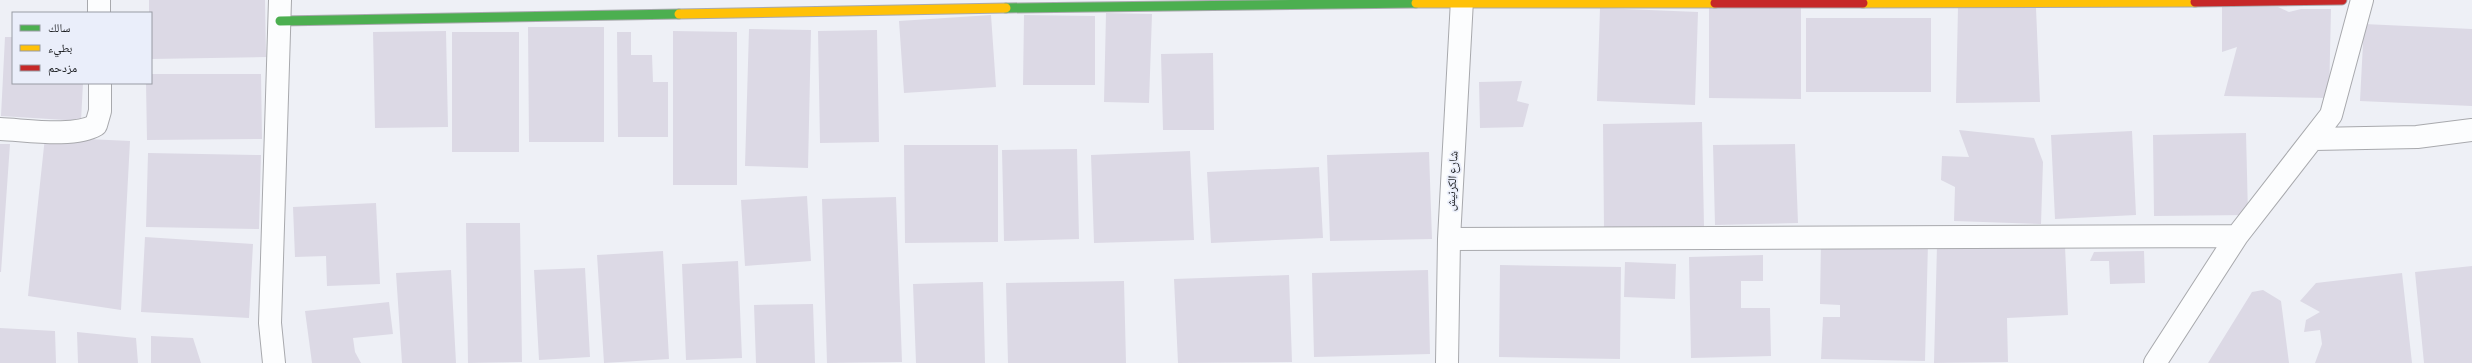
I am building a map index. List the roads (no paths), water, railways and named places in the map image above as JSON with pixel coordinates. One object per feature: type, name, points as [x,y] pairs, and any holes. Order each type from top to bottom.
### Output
[{"type":"street","points":[[99,0],[99,12]]},
{"type":"street","points":[[274,363],[270,323],[280,10],[1462,2],[2342,0]]},
{"type":"street","points":[[2155,363],[2237,236],[2294,161],[2314,139],[2331,115],[2362,0]]},
{"type":"street","name":"شارع الكرنيش","points":[[1447,363],[1449,238],[1462,2]]},
{"type":"street","points":[[0,129],[70,132],[88,130],[96,125],[100,111],[100,84]]},
{"type":"street","points":[[2314,139],[2417,136],[2472,130]]},
{"type":"street","points":[[1449,238],[2237,236]]}]
